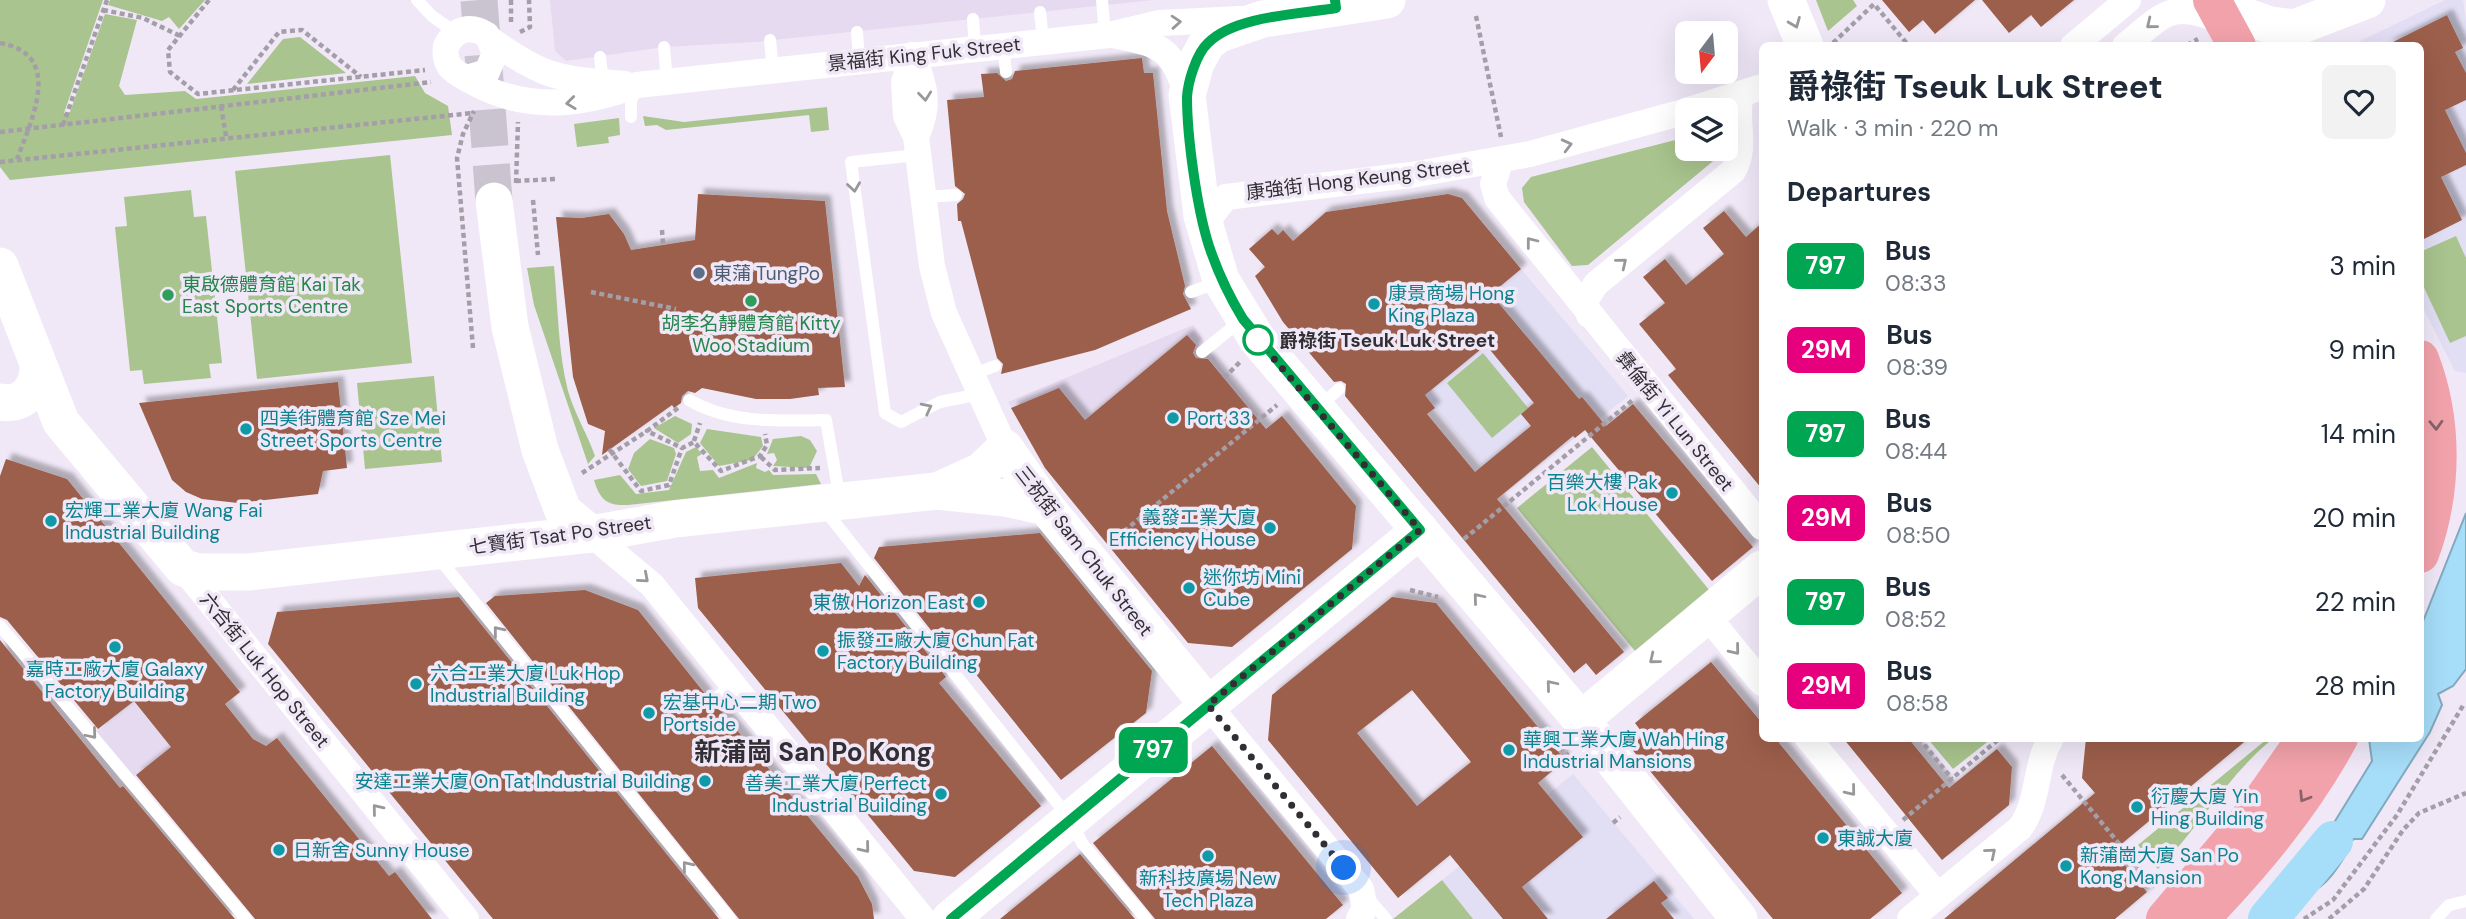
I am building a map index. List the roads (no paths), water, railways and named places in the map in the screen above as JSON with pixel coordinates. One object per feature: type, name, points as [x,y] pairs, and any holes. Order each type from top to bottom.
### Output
[{"type":"main road","points":[[2424,373],[2436,416],[2437,487],[2424,538]]},
{"type":"main road","points":[[2162,905],[2247,822],[2302,742]]},
{"type":"main road","points":[[2200,919],[2233,885],[2299,806],[2337,742]]},
{"type":"street","name":"景福街 King Fuk Street","points":[[456,33],[446,46],[445,55],[452,71],[510,99],[545,104],[603,98],[637,86],[1107,35],[1160,23],[1263,19],[1335,4],[1387,0]]},
{"type":"street","points":[[1786,0],[1803,42]]},
{"type":"street","points":[[2078,42],[2128,0]]},
{"type":"street","points":[[2129,42],[2178,4],[2192,4],[2230,24],[2294,28],[2354,6]]},
{"type":"street","points":[[2314,42],[2354,6]]},
{"type":"street","points":[[1187,95],[1196,63],[1207,43],[1219,34],[1263,19]]},
{"type":"street","points":[[456,33],[475,29],[501,32],[542,73],[575,81],[601,70],[637,86]]},
{"type":"street","points":[[467,78],[481,76],[491,67],[501,32]]},
{"type":"street","points":[[1107,35],[1163,50],[1177,65],[1187,95],[1197,186],[1209,244],[1206,286],[1328,399],[1420,530],[1581,720],[1739,919]]},
{"type":"street","name":"三祝街 Sam Chuk Street","points":[[913,55],[904,82],[906,116],[917,146],[935,278],[944,313],[982,378],[1005,448],[1046,507],[1208,705],[1368,909]]},
{"type":"street","name":"康強街 Hong Keung Street","points":[[1728,98],[1752,90]]},
{"type":"street","name":"康強街 Hong Keung Street","points":[[1589,315],[1586,301],[1596,284],[1733,171],[1741,153],[1737,107],[1752,90]]},
{"type":"street","name":"康強街 Hong Keung Street","points":[[1209,244],[1211,216],[1226,197],[1411,175],[1501,148],[1566,146],[1675,115]]},
{"type":"street","name":"康強街 Hong Keung Street","points":[[1501,148],[1493,184],[1497,198],[1589,315]]},
{"type":"street","points":[[505,191],[510,327],[537,440],[564,511],[652,585],[923,919]]},
{"type":"street","name":"六合街 Luk Hop Street","points":[[0,266],[22,318],[23,353],[61,422],[183,568],[466,919]]},
{"type":"street","name":"彝倫街 Yi Lun Street","points":[[1589,315],[1759,523]]},
{"type":"street","points":[[5,403],[34,388],[23,353]]},
{"type":"street","name":"六合街 Luk Hop Street","points":[[5,403],[61,422]]},
{"type":"street","name":"七寶街 Tsat Po Street","points":[[937,491],[981,471],[1005,448]]},
{"type":"street","name":"七寶街 Tsat Po Street","points":[[183,568],[199,572],[248,572],[591,534],[675,519],[937,491],[1004,498],[1046,507]]},
{"type":"street","points":[[950,919],[1420,530]]},
{"type":"street","points":[[1581,720],[1759,572]]},
{"type":"street","points":[[1707,616],[1759,679]]},
{"type":"street","points":[[1811,742],[1938,896]]},
{"type":"street","points":[[1910,919],[2010,837],[2027,818],[2036,796],[2043,752],[2049,742]]},
{"type":"lane","points":[[417,0],[432,16],[456,33]]},
{"type":"lane","points":[[1102,0],[1107,35]]},
{"type":"lane","points":[[1040,12],[1043,41]]},
{"type":"lane","points":[[974,19],[975,48]]},
{"type":"lane","points":[[857,32],[859,61]]},
{"type":"lane","points":[[770,40],[773,71]]},
{"type":"lane","points":[[1003,46],[1006,72]]},
{"type":"lane","points":[[664,47],[667,83]]},
{"type":"lane","points":[[632,117],[631,101],[637,86]]},
{"type":"lane","points":[[917,146],[851,162],[885,413],[901,422],[982,378]]},
{"type":"lane","points":[[923,197],[956,194]]},
{"type":"lane","points":[[1202,352],[1243,319]]},
{"type":"lane","points":[[689,400],[705,409],[764,420],[827,420],[834,465],[830,502],[1070,819],[1082,843],[1146,919]]},
{"type":"lane","points":[[434,552],[730,919]]},
{"type":"lane","points":[[0,626],[246,919]]},
{"type":"lane","points":[[712,701],[733,685]]},
{"type":"lane","points":[[2436,919],[2449,905],[2466,901]]},
{"type":"water","points":[[2466,513],[2466,669],[2453,686],[2438,694],[2442,705],[2424,741],[2424,619]]},
{"type":"water","points":[[2369,742],[2424,742],[2362,839],[2354,839],[2347,845],[2348,851],[2332,875],[2309,893],[2289,877],[2332,826],[2372,761]]},
{"type":"waterway","points":[[2268,919],[2333,841]]},
{"type":"tunnel","points":[[479,0],[494,201]]},
{"type":"place","name":"東蒲 TungPo","points":[[699,273]]},
{"type":"place","name":"東啟德體育館 Kai Tak East Sports Centre","points":[[168,295]]},
{"type":"place","name":"胡李名靜體育館 Kitty Woo Stadium","points":[[751,301]]},
{"type":"place","name":"康景商場 Hong King Plaza","points":[[1374,304]]},
{"type":"place","name":"爵祿街 Tseuk Luk Street","points":[[1258,340]]},
{"type":"place","name":"Port 33","points":[[1173,418]]},
{"type":"place","name":"四美街體育館 Sze Mei Street Sports Centre","points":[[246,429]]},
{"type":"place","name":"百樂大樓 Pak Lok House","points":[[1672,493]]},
{"type":"place","name":"宏輝工業大廈 Wang Fai Industrial Building","points":[[51,521]]},
{"type":"place","name":"義發工業大廈 Efficiency House","points":[[1270,528]]},
{"type":"place","name":"迷你坊 Mini Cube","points":[[1189,588]]},
{"type":"place","name":"東傲 Horizon East","points":[[979,602]]},
{"type":"place","name":"嘉時工廠大廈 Galaxy Factory Building","points":[[115,647]]},
{"type":"place","name":"振發工廠大廈 Chun Fat Factory Building","points":[[823,651]]},
{"type":"place","name":"六合工業大廈 Luk Hop Industrial Building","points":[[416,684]]},
{"type":"place","name":"宏基中心二期 Two Portside","points":[[649,713]]},
{"type":"place","name":"華興工業大廈 Wah Hing Industrial Mansions","points":[[1509,750]]},
{"type":"place","name":"安達工業大廈 On Tat Industrial Building","points":[[705,781]]},
{"type":"place","name":"善美工業大廈 Perfect Industrial Building","points":[[941,794]]},
{"type":"place","name":"衍慶大廈 Yin Hing Building","points":[[2137,807]]},
{"type":"place","name":"東誠大廈","points":[[1823,838]]},
{"type":"place","name":"日新舍 Sunny House","points":[[279,850]]},
{"type":"place","name":"新科技廣場 New Tech Plaza","points":[[1208,856]]},
{"type":"place","name":"新蒲崗大廈 San Po Kong Mansion","points":[[2066,866]]},
{"type":"district","name":"新蒲崗 San Po Kong","points":[[813,752]]}]
